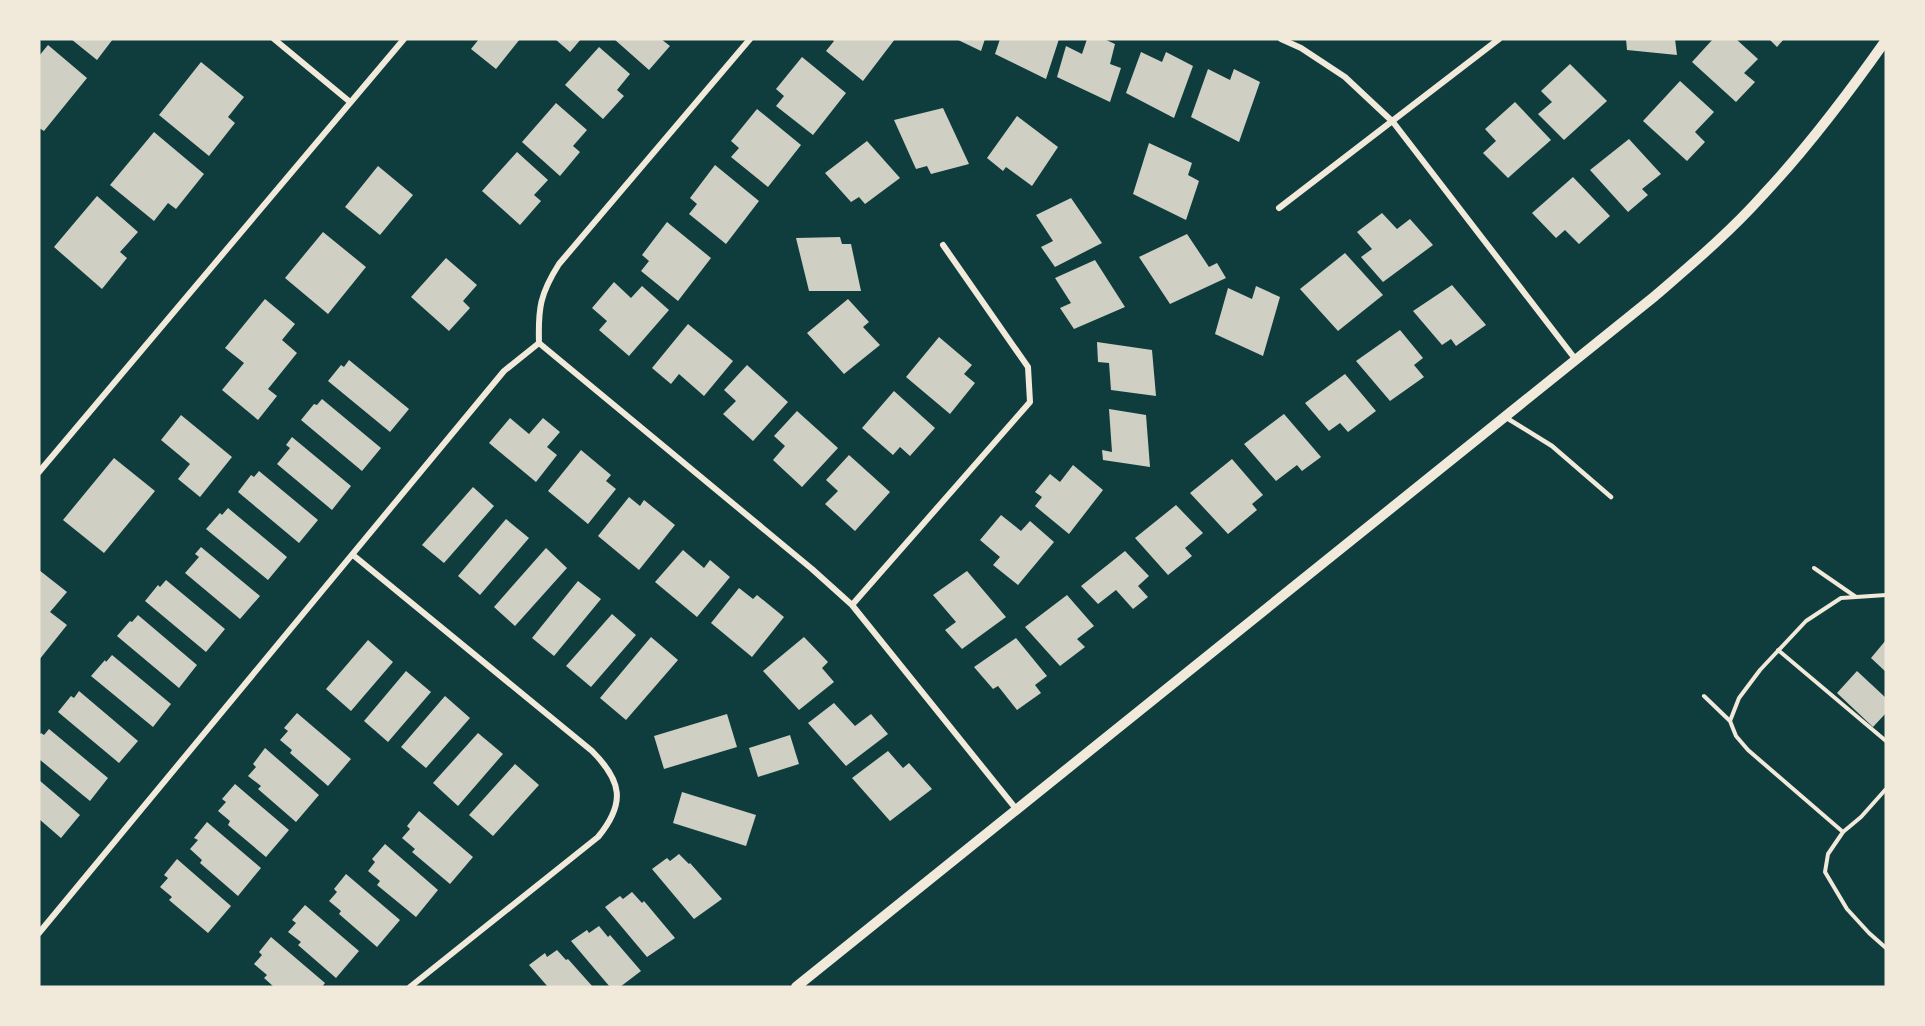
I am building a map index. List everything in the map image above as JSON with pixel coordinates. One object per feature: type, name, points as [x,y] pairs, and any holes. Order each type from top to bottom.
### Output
[{"type":"street","points":[[274,39],[350,102]]},
{"type":"street","points":[[39,472],[404,39]]},
{"type":"street","points":[[750,39],[559,264],[545,285],[538,312],[539,343],[812,569],[852,605],[1017,810]]},
{"type":"street","points":[[1281,39],[1301,48],[1345,77],[1393,122],[1576,360]]},
{"type":"street","points":[[1279,208],[1498,39]]},
{"type":"street","points":[[796,987],[1576,360],[1710,248],[1762,196],[1815,137],[1886,40]]},
{"type":"street","points":[[852,605],[1030,402],[1028,367],[943,245]]},
{"type":"street","points":[[39,933],[504,371],[539,343]]},
{"type":"street","points":[[353,555],[592,751],[613,777],[618,794],[616,807],[609,823],[598,837],[410,987]]},
{"type":"lane","points":[[1505,417],[1552,446],[1611,497]]},
{"type":"path","points":[[1814,568],[1857,598]]},
{"type":"path","points":[[1730,721],[1739,698],[1760,670],[1806,621],[1841,598],[1886,596]]},
{"type":"path","points":[[1778,650],[1886,741]]},
{"type":"path","points":[[1704,696],[1730,721],[1736,736],[1748,750],[1843,832]]},
{"type":"path","points":[[1886,789],[1861,817],[1843,832],[1828,854],[1825,873],[1847,909],[1886,948]]},
{"type":"building","points":[[71,39],[113,39],[97,60]]},
{"type":"building","points":[[479,39],[520,39],[496,69],[471,49]]},
{"type":"building","points":[[555,39],[581,39],[570,52]]},
{"type":"building","points":[[614,39],[661,39],[670,46],[649,70]]},
{"type":"building","points":[[832,39],[895,39],[863,81],[826,51],[834,41]]},
{"type":"building","points":[[956,39],[985,39],[981,51]]},
{"type":"building","points":[[1000,39],[1059,39],[1046,79],[995,54]]},
{"type":"building","points":[[1087,39],[1104,39],[1115,44],[1110,64],[1121,68],[1110,102],[1057,77],[1066,46],[1082,54]]},
{"type":"building","points":[[1626,39],[1675,39],[1677,55],[1627,50]]},
{"type":"building","points":[[1713,39],[1736,39],[1758,59],[1744,73],[1755,82],[1736,102],[1692,62]]},
{"type":"building","points":[[1769,39],[1784,39],[1777,47]]},
{"type":"building","points":[[48,45],[87,78],[44,131],[39,128],[39,56]]},
{"type":"building","points":[[599,47],[630,74],[617,90],[624,96],[603,119],[565,85]]},
{"type":"building","points":[[1141,52],[1162,62],[1166,52],[1193,66],[1174,118],[1126,93]]},
{"type":"building","points":[[802,57],[846,93],[813,135],[776,106],[784,96],[776,89]]},
{"type":"building","points":[[201,62],[244,97],[228,117],[235,123],[209,156],[159,115]]},
{"type":"building","points":[[1570,64],[1607,101],[1564,140],[1538,114],[1552,102],[1541,91]]},
{"type":"building","points":[[1208,69],[1230,80],[1234,69],[1260,82],[1239,142],[1191,117]]},
{"type":"building","points":[[1680,81],[1714,112],[1695,132],[1705,142],[1687,161],[1643,121]]},
{"type":"building","points":[[1515,102],[1551,140],[1508,178],[1483,153],[1496,141],[1485,129]]},
{"type":"building","points":[[556,103],[587,130],[573,146],[580,152],[560,176],[522,142]]},
{"type":"building","points":[[943,108],[969,164],[931,174],[927,166],[916,169],[894,120]]},
{"type":"building","points":[[757,109],[801,145],[768,187],[731,157],[739,148],[731,141]]},
{"type":"building","points":[[1017,116],[1058,147],[1032,186],[1006,167],[1003,171],[987,158]]},
{"type":"building","points":[[154,132],[204,174],[176,209],[168,203],[154,221],[110,185]]},
{"type":"building","points":[[1629,139],[1661,174],[1642,189],[1648,195],[1628,212],[1590,170]]},
{"type":"building","points":[[867,141],[900,178],[865,204],[859,197],[851,202],[825,173]]},
{"type":"building","points":[[1149,143],[1192,163],[1188,175],[1199,181],[1186,220],[1133,194]]},
{"type":"building","points":[[517,152],[548,180],[534,195],[541,201],[520,225],[482,191]]},
{"type":"building","points":[[715,165],[759,201],[726,244],[689,214],[697,204],[690,198]]},
{"type":"building","points":[[378,166],[413,195],[380,235],[345,207]]},
{"type":"building","points":[[1573,177],[1610,216],[1579,244],[1565,230],[1556,238],[1532,213]]},
{"type":"building","points":[[97,196],[138,232],[120,252],[127,258],[102,289],[54,247]]},
{"type":"building","points":[[1071,198],[1102,243],[1055,267],[1041,247],[1053,241],[1036,215]]},
{"type":"building","points":[[1382,213],[1397,229],[1410,219],[1433,245],[1383,282],[1361,257],[1372,249],[1357,232]]},
{"type":"building","points":[[667,222],[711,258],[678,301],[641,271],[649,261],[642,255]]},
{"type":"building","points":[[323,232],[366,267],[328,314],[285,278]]},
{"type":"building","points":[[1187,234],[1209,267],[1217,263],[1226,278],[1170,304],[1139,257]]},
{"type":"building","points":[[840,237],[842,244],[851,244],[861,291],[809,291],[796,238]]},
{"type":"building","points":[[1345,253],[1383,295],[1338,331],[1300,289]]},
{"type":"building","points":[[446,258],[477,285],[463,301],[470,308],[449,331],[411,297]]},
{"type":"building","points":[[1095,260],[1125,307],[1074,329],[1060,308],[1071,303],[1055,278]]},
{"type":"building","points":[[614,282],[631,298],[642,286],[669,310],[629,356],[599,330],[607,321],[592,308]]},
{"type":"building","points":[[1452,285],[1486,325],[1456,346],[1451,339],[1442,345],[1413,311]]},
{"type":"building","points":[[1256,286],[1280,297],[1263,356],[1215,334],[1228,288],[1252,299]]},
{"type":"building","points":[[265,299],[295,324],[282,340],[297,353],[268,389],[277,396],[258,420],[222,390],[244,363],[225,348]]},
{"type":"building","points":[[848,299],[869,322],[863,327],[880,345],[844,374],[807,333]]},
{"type":"building","points":[[688,324],[733,361],[704,396],[679,374],[671,384],[652,368]]},
{"type":"building","points":[[1400,330],[1423,358],[1414,365],[1424,377],[1390,401],[1356,361]]},
{"type":"building","points":[[939,337],[972,365],[964,374],[975,383],[950,414],[906,377]]},
{"type":"building","points":[[1097,342],[1152,350],[1156,396],[1111,390],[1109,363],[1098,362]]},
{"type":"building","points":[[349,360],[409,409],[390,432],[328,381],[341,365],[344,367]]},
{"type":"building","points":[[747,365],[788,402],[753,441],[723,414],[736,401],[724,390]]},
{"type":"building","points":[[1345,374],[1376,411],[1348,432],[1340,423],[1329,431],[1305,403]]},
{"type":"building","points":[[894,391],[935,428],[910,456],[900,447],[893,455],[862,428]]},
{"type":"building","points":[[322,399],[381,448],[362,471],[301,420],[314,404],[317,405]]},
{"type":"building","points":[[1109,409],[1146,415],[1150,467],[1103,460],[1102,450],[1112,452]]},
{"type":"building","points":[[797,411],[838,448],[802,487],[773,460],[785,446],[774,436]]},
{"type":"building","points":[[1284,414],[1321,457],[1302,471],[1297,465],[1276,481],[1244,444]]},
{"type":"building","points":[[181,415],[232,457],[200,497],[178,479],[190,464],[161,440]]},
{"type":"building","points":[[510,418],[529,434],[543,418],[560,432],[547,447],[557,455],[536,482],[489,443]]},
{"type":"building","points":[[292,437],[351,486],[332,510],[277,464],[290,448],[286,445]]},
{"type":"building","points":[[581,450],[611,475],[606,481],[616,489],[588,524],[548,491]]},
{"type":"building","points":[[849,455],[890,492],[855,531],[825,504],[838,491],[826,480]]},
{"type":"building","points":[[114,458],[155,491],[104,553],[63,520]]},
{"type":"building","points":[[1232,459],[1263,495],[1252,504],[1257,510],[1228,534],[1190,493]]},
{"type":"building","points":[[1073,465],[1103,490],[1069,534],[1035,506],[1042,497],[1035,492],[1050,474],[1060,482]]},
{"type":"building","points":[[259,471],[318,520],[299,543],[238,492],[251,475],[254,477]]},
{"type":"building","points":[[473,487],[494,506],[444,563],[422,545]]},
{"type":"building","points":[[629,497],[640,506],[644,500],[675,525],[639,570],[598,536]]},
{"type":"building","points":[[1176,505],[1203,533],[1185,548],[1192,556],[1168,575],[1135,538]]},
{"type":"building","points":[[228,508],[287,557],[268,580],[206,529],[220,513],[222,515]]},
{"type":"building","points":[[1001,515],[1021,531],[1030,521],[1054,542],[1018,585],[993,565],[1000,557],[980,540]]},
{"type":"building","points":[[506,519],[529,538],[480,595],[458,576]]},
{"type":"building","points":[[201,547],[260,596],[240,619],[185,573],[199,557],[195,554]]},
{"type":"building","points":[[546,548],[567,568],[515,626],[494,607]]},
{"type":"building","points":[[683,550],[704,568],[710,560],[730,577],[697,617],[655,582]]},
{"type":"building","points":[[1125,551],[1149,576],[1138,586],[1148,597],[1133,609],[1116,590],[1098,604],[1081,586]]},
{"type":"building","points":[[39,570],[67,592],[50,612],[67,625],[39,660]]},
{"type":"building","points":[[967,571],[1006,617],[962,649],[945,630],[956,622],[933,595]]},
{"type":"building","points":[[166,580],[225,629],[206,652],[145,601],[158,585],[160,587]]},
{"type":"building","points":[[578,581],[601,599],[554,656],[532,638]]},
{"type":"building","points":[[739,588],[753,599],[757,595],[784,617],[752,657],[711,623]]},
{"type":"building","points":[[1067,595],[1094,626],[1077,639],[1085,647],[1060,666],[1025,627]]},
{"type":"building","points":[[612,614],[636,635],[591,687],[566,666]]},
{"type":"building","points":[[138,615],[197,665],[179,688],[117,636]]},
{"type":"building","points":[[651,637],[678,660],[626,720],[600,698]]},
{"type":"building","points":[[804,637],[828,662],[822,668],[834,682],[799,710],[763,671]]},
{"type":"building","points":[[1016,638],[1047,676],[1035,685],[1041,693],[1017,710],[998,686],[993,689],[974,667]]},
{"type":"building","points":[[368,640],[393,662],[351,711],[326,689]]},
{"type":"building","points":[[1886,640],[1886,672],[1871,658]]},
{"type":"building","points":[[112,655],[171,704],[153,727],[91,676]]},
{"type":"building","points":[[406,671],[431,692],[388,742],[364,721]]},
{"type":"building","points":[[1857,671],[1886,698],[1886,713],[1873,727],[1837,693]]},
{"type":"building","points":[[79,691],[138,741],[119,763],[58,712],[71,696],[74,698]]},
{"type":"building","points":[[445,696],[470,718],[426,768],[401,747]]},
{"type":"building","points":[[834,703],[855,726],[871,714],[888,734],[846,766],[808,723]]},
{"type":"building","points":[[297,713],[351,759],[328,786],[290,753],[292,750],[280,740],[288,731],[284,728]]},
{"type":"building","points":[[727,714],[737,747],[664,769],[654,736]]},
{"type":"building","points":[[49,729],[108,778],[90,801],[39,759],[39,736],[41,733],[44,735]]},
{"type":"building","points":[[478,733],[503,754],[458,806],[433,783]]},
{"type":"building","points":[[790,735],[799,764],[758,777],[749,748]]},
{"type":"building","points":[[265,748],[319,795],[296,822],[258,789],[261,786],[248,776],[256,767],[253,764]]},
{"type":"building","points":[[888,751],[903,768],[909,763],[932,789],[890,821],[852,778]]},
{"type":"building","points":[[515,764],[539,785],[493,836],[469,815]]},
{"type":"building","points":[[39,780],[80,815],[61,838],[39,819]]},
{"type":"building","points":[[235,784],[289,830],[266,857],[228,825],[230,821],[218,811],[226,802],[222,799]]},
{"type":"building","points":[[682,792],[756,815],[746,846],[673,823]]},
{"type":"building","points":[[419,811],[473,857],[450,884],[412,852],[415,849],[402,838],[410,829],[407,826]]},
{"type":"building","points":[[207,822],[261,868],[238,896],[200,863],[202,860],[190,849],[198,840],[194,838]]},
{"type":"building","points":[[385,844],[438,890],[416,917],[377,885],[380,881],[368,871],[375,862],[372,859]]},
{"type":"building","points":[[679,854],[722,899],[694,919],[652,869],[667,858],[670,861]]},
{"type":"building","points":[[177,859],[231,906],[208,933],[169,900],[172,897],[160,887],[168,878],[164,875]]},
{"type":"building","points":[[346,874],[400,920],[377,947],[339,914],[341,911],[329,901],[337,892],[334,889]]},
{"type":"building","points":[[632,892],[642,903],[644,901],[675,938],[647,957],[605,907],[620,896],[623,899]]},
{"type":"building","points":[[305,905],[359,951],[336,978],[298,945],[301,942],[288,932],[296,923],[292,920]]},
{"type":"building","points":[[599,926],[608,937],[610,935],[641,971],[620,987],[610,987],[571,941],[587,930],[589,933]]},
{"type":"building","points":[[271,937],[325,983],[322,987],[274,987],[264,978],[267,975],[254,964],[262,955],[259,952]]},
{"type":"building","points":[[557,950],[593,987],[548,987],[529,965],[545,953],[547,957]]}]
